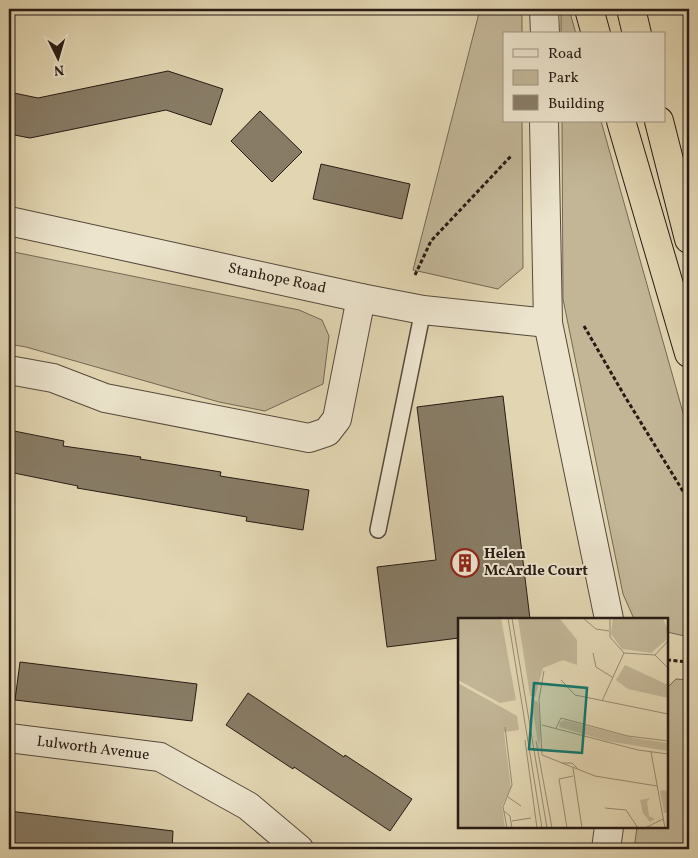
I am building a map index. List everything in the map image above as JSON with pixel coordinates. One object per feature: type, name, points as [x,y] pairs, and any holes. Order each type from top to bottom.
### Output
[{"type":"highway","points":[[589,9],[595,32]]},
{"type":"highway","points":[[631,9],[637,32]]},
{"type":"highway","points":[[621,122],[689,354]]},
{"type":"highway","points":[[660,122],[689,239]]},
{"type":"street","points":[[544,9],[545,32]]},
{"type":"street","points":[[544,122],[548,323],[609,618]]},
{"type":"street","name":"Stanhope Road","points":[[9,221],[361,298],[416,308],[548,323]]},
{"type":"street","points":[[9,370],[53,378],[105,398],[309,438],[327,432],[337,419],[361,298]]},
{"type":"street","name":"Lulworth Avenue","points":[[9,738],[160,757],[248,806],[299,849]]},
{"type":"street","points":[[606,849],[609,828]]},
{"type":"lane","points":[[378,530],[416,308]]},
{"type":"path","points":[[416,308],[414,277],[431,241],[517,149]]},
{"type":"path","points":[[548,323],[583,323],[624,395],[689,501]]},
{"type":"path","points":[[668,660],[689,662]]},
{"type":"green space","points":[[480,9],[519,9],[522,17],[522,32],[503,32],[503,122],[522,122],[523,268],[498,289],[413,270]]},
{"type":"green space","points":[[561,9],[569,9],[575,32],[561,32]]},
{"type":"green space","points":[[562,122],[601,122],[689,434],[689,637],[668,632],[668,618],[634,618],[623,594],[563,299]]},
{"type":"green space","points":[[9,251],[299,310],[322,320],[329,336],[323,384],[265,411],[219,402],[26,347],[9,344]]},
{"type":"green space","points":[[676,679],[689,680],[689,849],[634,849],[637,828],[668,828],[668,687]]},
{"type":"building","points":[[168,71],[223,89],[211,125],[166,110],[30,138],[9,134],[9,92],[38,98]]},
{"type":"building","points":[[260,111],[302,152],[272,182],[231,141]]},
{"type":"building","points":[[321,164],[410,184],[402,219],[313,199]]},
{"type":"building","name":"Helen McArdle Court","points":[[503,396],[530,618],[458,618],[458,638],[387,647],[377,567],[436,560],[417,407]]},
{"type":"building","points":[[9,430],[64,441],[63,446],[141,457],[140,459],[221,472],[220,476],[309,490],[303,530],[246,521],[247,517],[77,488],[78,486],[9,472]]},
{"type":"building","points":[[20,662],[197,684],[192,721],[15,700]]},
{"type":"building","points":[[248,693],[344,757],[345,755],[412,799],[390,831],[294,767],[293,769],[226,725]]},
{"type":"building","points":[[9,811],[173,831],[172,849],[9,849]]},
{"type":"place","name":"Helen McArdle Court","points":[[465,563]]}]
